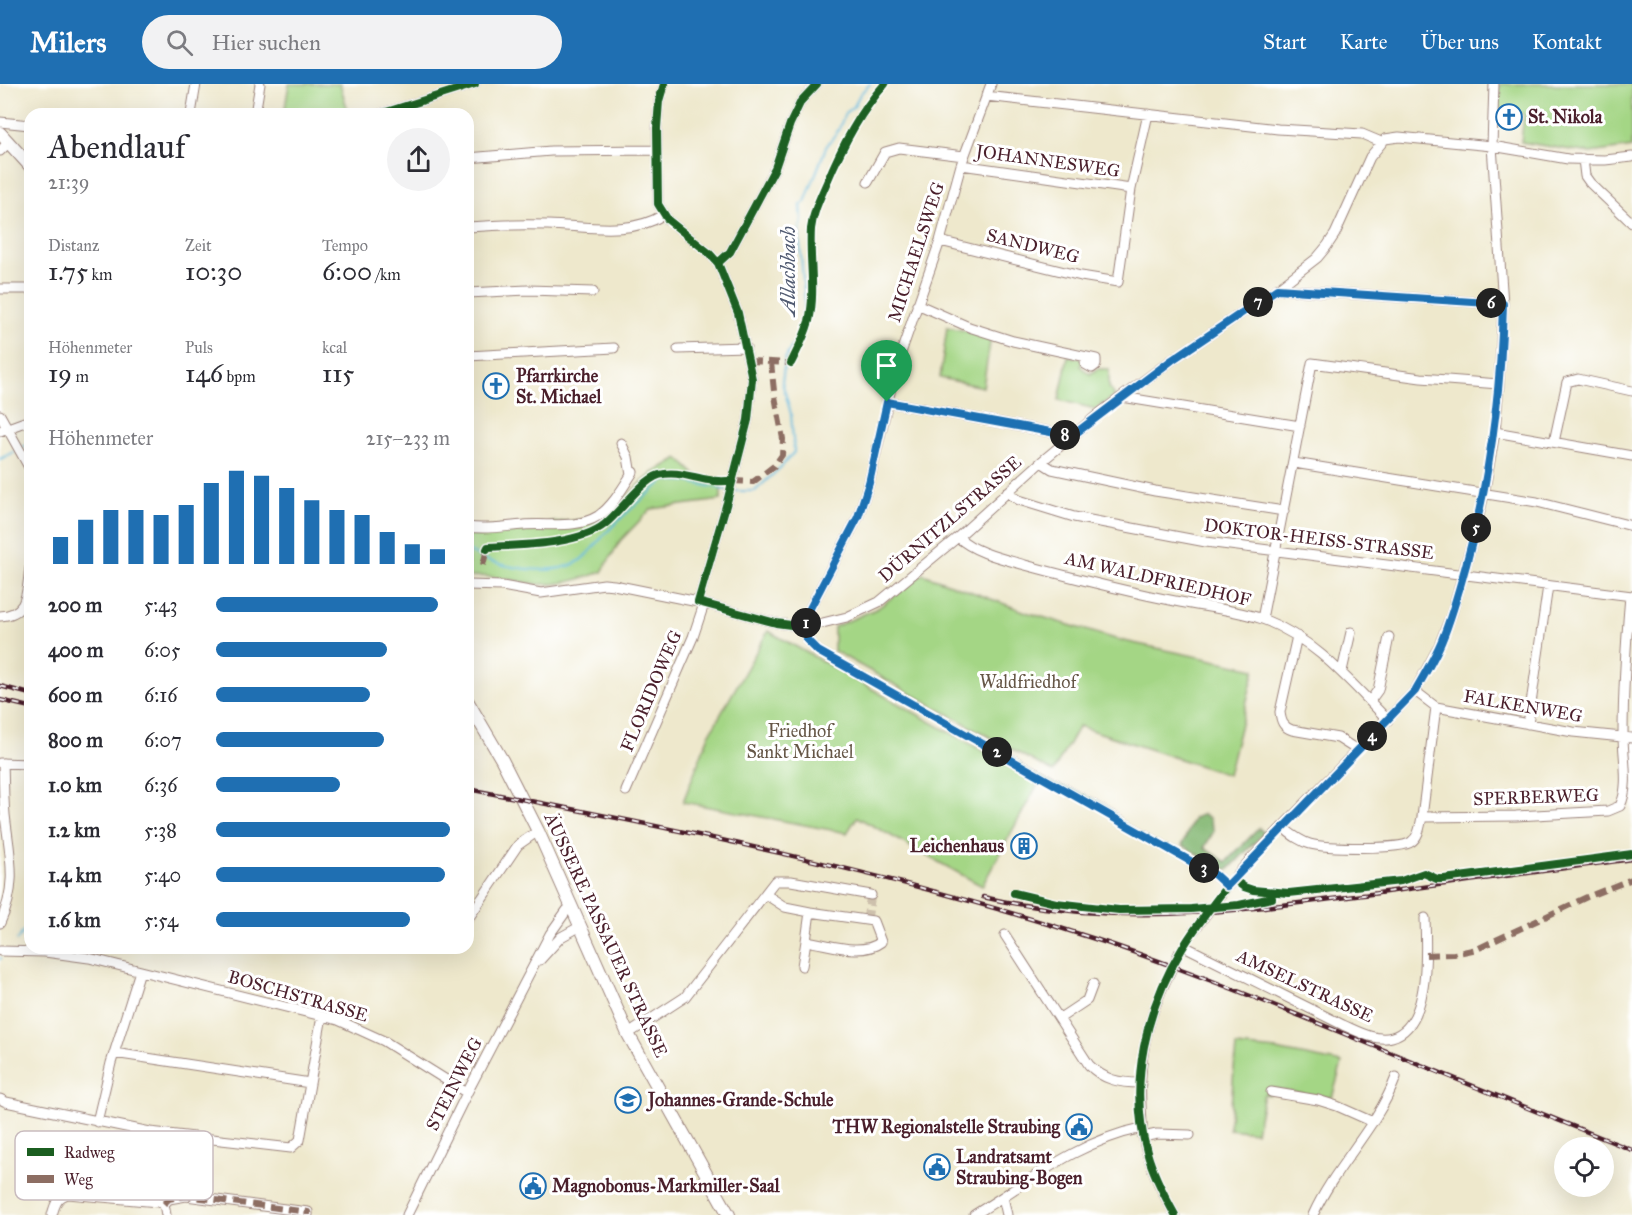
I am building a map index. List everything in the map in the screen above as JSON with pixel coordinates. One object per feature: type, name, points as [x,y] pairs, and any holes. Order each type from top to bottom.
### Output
[{"type":"main road","points":[[5,138],[24,156]]},
{"type":"main road","name":"ÄUSSERE PASSAUER STRASSE","points":[[474,712],[502,760],[538,831],[628,1034],[729,1215]]},
{"type":"street","points":[[191,108],[196,84]]},
{"type":"street","points":[[256,108],[260,84]]},
{"type":"street","points":[[401,108],[475,84]]},
{"type":"street","points":[[664,84],[658,111],[658,204],[663,215],[709,252],[718,263],[730,252],[775,168],[790,124],[801,101],[816,84]]},
{"type":"street","name":"MICHAELSWEG","points":[[806,627],[807,614],[814,597],[858,517],[869,483],[896,367],[940,241],[962,160],[991,84]]},
{"type":"street","points":[[1174,1215],[1153,1170],[1142,1133],[1140,1083],[1144,1040],[1161,991],[1182,948],[1225,889],[1282,827],[1415,691],[1439,646],[1464,574],[1484,494],[1495,432],[1499,384],[1503,304],[1492,146],[1494,84]]},
{"type":"street","points":[[986,96],[1278,129],[1362,134],[1382,142],[1389,138],[1399,137],[1492,146],[1561,158],[1632,157]]},
{"type":"street","points":[[1131,189],[1148,114]]},
{"type":"street","points":[[0,122],[24,126]]},
{"type":"street","points":[[0,152],[5,138]]},
{"type":"street","name":"DÜRNITZLSTRASSE","points":[[474,585],[502,586],[541,593],[604,584],[701,603],[776,623],[806,627],[847,617],[879,602],[958,537],[1072,436],[1172,360],[1304,269],[1327,246],[1370,157],[1382,142]]},
{"type":"street","points":[[868,182],[885,152],[899,148],[962,160]]},
{"type":"street","points":[[474,157],[550,151],[657,150]]},
{"type":"street","points":[[1583,159],[1585,176],[1590,183],[1632,223]]},
{"type":"street","name":"JOHANNESWEG","points":[[962,160],[1131,189]]},
{"type":"street","name":"SANDWEG","points":[[940,241],[1081,276],[1118,282],[1131,189]]},
{"type":"street","points":[[474,227],[547,225],[618,228],[647,223],[663,215]]},
{"type":"street","name":"FLORIDOWEG","points":[[626,791],[693,637],[750,406],[752,379],[746,348],[738,314],[718,263]]},
{"type":"street","points":[[0,288],[24,289]]},
{"type":"street","points":[[1277,289],[1503,304]]},
{"type":"street","points":[[474,293],[528,290],[593,292]]},
{"type":"street","points":[[917,304],[969,327],[1013,341],[1086,357]]},
{"type":"street","points":[[474,356],[614,348]]},
{"type":"street","points":[[678,349],[746,348]]},
{"type":"street","points":[[1262,619],[1312,363],[1421,378],[1499,384]]},
{"type":"street","points":[[1554,442],[1567,382],[1578,379],[1632,391]]},
{"type":"street","points":[[1122,397],[1300,426]]},
{"type":"street","points":[[887,402],[1072,436]]},
{"type":"street","points":[[0,415],[3,429],[17,444],[24,457]]},
{"type":"street","points":[[3,429],[24,422]]},
{"type":"street","points":[[1495,432],[1632,456]]},
{"type":"street","points":[[474,527],[559,525],[589,520],[601,514],[632,473],[621,443]]},
{"type":"street","points":[[1041,462],[1052,469],[1155,491],[1284,511]]},
{"type":"street","points":[[1294,463],[1537,502],[1632,526]]},
{"type":"street","name":"DOKTOR-HEISS-STRASSE","points":[[1007,492],[1019,500],[1074,517],[1206,542],[1631,596]]},
{"type":"street","name":"AM WALDFRIEDHOF","points":[[958,537],[964,543],[1001,558],[1100,586],[1262,619],[1298,636],[1342,671],[1388,720]]},
{"type":"street","points":[[1528,724],[1548,586]]},
{"type":"street","name":"SPERBERWEG","points":[[1422,817],[1516,816],[1615,809],[1620,806],[1624,794],[1627,737],[1625,659],[1631,596]]},
{"type":"street","points":[[5,615],[21,609],[24,604]]},
{"type":"street","points":[[806,627],[807,640],[818,651],[1215,875],[1225,889]]},
{"type":"street","points":[[1342,671],[1351,632]]},
{"type":"street","points":[[1298,636],[1280,712],[1282,723],[1292,730],[1338,738],[1357,750]]},
{"type":"street","points":[[1370,701],[1378,690],[1389,637]]},
{"type":"street","name":"FALKENWEG","points":[[1415,691],[1436,707],[1528,724],[1627,737]]},
{"type":"street","points":[[1282,827],[1302,841],[1321,846],[1398,846],[1412,842],[1417,837],[1422,817],[1436,707]]},
{"type":"street","points":[[0,923],[10,898],[12,877],[2,763],[24,764]]},
{"type":"street","points":[[474,910],[518,845],[538,831]]},
{"type":"street","points":[[628,1034],[686,997],[775,881],[871,895]]},
{"type":"street","points":[[765,894],[784,907],[873,921],[881,942],[861,950],[806,941]]},
{"type":"street","name":"STEINWEG","points":[[407,1215],[532,969],[557,923],[567,910],[573,908]]},
{"type":"street","points":[[802,966],[810,912]]},
{"type":"street","name":"AMSELSTRASSE","points":[[1182,948],[1343,1025],[1378,1038],[1391,1038],[1400,1034],[1416,1014],[1422,992],[1426,955],[1425,918]]},
{"type":"street","name":"STEINWEG","points":[[532,969],[561,937],[581,926]]},
{"type":"street","points":[[1005,935],[1089,1065],[1098,1073],[1120,1083],[1140,1083]]},
{"type":"street","name":"BOSCHSTRASSE","points":[[0,951],[24,951]]},
{"type":"street","name":"BOSCHSTRASSE","points":[[63,954],[322,1016],[368,1032],[467,1093]]},
{"type":"street","points":[[97,1122],[114,1053],[140,971]]},
{"type":"street","points":[[1060,1018],[1086,1000],[1093,984]]},
{"type":"street","points":[[213,1139],[291,1148],[300,1140],[322,1016]]},
{"type":"street","points":[[114,1053],[310,1083]]},
{"type":"street","points":[[1313,1215],[1330,1182],[1384,1105],[1396,1077]]},
{"type":"street","points":[[1271,1092],[1318,1100],[1373,1122]]},
{"type":"street","points":[[0,1099],[145,1131]]},
{"type":"street","points":[[974,1215],[1090,1144],[1142,1133],[1190,1135]]},
{"type":"street","points":[[1003,1197],[1007,1215]]},
{"type":"street","points":[[52,1215],[58,1200]]},
{"type":"street","points":[[146,1200],[164,1204]]},
{"type":"street","points":[[164,1204],[168,1200]]},
{"type":"street","points":[[211,1200],[291,1213],[308,1212],[308,1215]]},
{"type":"street","points":[[164,1204],[166,1215]]},
{"type":"green space","points":[[289,84],[340,84],[347,108],[285,108]]},
{"type":"green space","points":[[1500,84],[1632,84],[1632,147],[1590,153],[1521,142],[1524,114],[1497,108]]},
{"type":"green space","points":[[947,327],[991,336],[983,387],[940,378]]},
{"type":"green space","points":[[1068,356],[1082,359],[1081,367],[1090,374],[1098,369],[1109,369],[1109,387],[1115,396],[1095,409],[1059,400]]},
{"type":"green space","points":[[678,458],[702,481],[721,483],[721,500],[651,509],[620,541],[602,572],[587,577],[554,584],[538,584],[474,576],[474,529],[602,518],[653,473]]},
{"type":"green space","name":"Waldfriedhof","points":[[923,574],[1029,613],[1119,640],[1255,669],[1228,775],[1079,726],[1053,772],[834,651],[834,627],[878,608]]},
{"type":"green space","name":"Friedhof Sankt Michael","points":[[768,631],[1039,782],[982,886],[857,817],[847,833],[683,802],[709,735]]},
{"type":"green space","points":[[1203,814],[1209,818],[1214,831],[1204,848],[1226,862],[1259,828],[1264,833],[1229,869],[1223,869],[1182,845],[1194,818]]},
{"type":"green space","points":[[1236,1046],[1276,1050],[1342,1063],[1332,1098],[1271,1088],[1269,1095],[1264,1094],[1256,1132],[1229,1129]]},
{"type":"waterway","name":"Allachbach","points":[[733,491],[755,491],[794,452],[791,414],[782,382],[785,359],[801,330],[805,301],[799,233],[802,221],[801,205],[805,202],[826,147],[839,129],[845,113],[854,106],[860,94],[870,84]]},
{"type":"waterway","name":"Allachbach","points":[[0,459],[16,451]]},
{"type":"waterway","name":"Allachbach","points":[[474,554],[506,566],[536,570],[564,567],[585,557],[622,517],[665,480],[685,481],[727,490]]},
{"type":"waterway","points":[[17,940],[24,931]]},
{"type":"tunnel","points":[[867,919],[871,895]]},
{"type":"railway","points":[[0,686],[24,692]]},
{"type":"railway","points":[[0,700],[24,706]]},
{"type":"railway","points":[[474,790],[784,854],[1018,915],[1095,939],[1222,985],[1632,1150]]},
{"type":"railway","points":[[983,897],[1081,912],[1177,914],[1273,906],[1632,859]]},
{"type":"marked path","points":[[749,361],[791,363],[794,358]]},
{"type":"marked path","points":[[732,481],[753,482],[774,466],[782,455],[783,439],[771,362]]},
{"type":"marked path","points":[[483,565],[487,549]]},
{"type":"marked path","points":[[1426,955],[1454,954],[1477,949],[1587,897],[1632,879]]},
{"type":"marked path","points":[[164,1204],[168,1200]]},
{"type":"marked path","points":[[213,1200],[308,1212],[308,1215]]},
{"type":"cycle path","points":[[399,108],[475,84]]},
{"type":"cycle path","points":[[664,84],[659,101],[657,128],[658,204],[668,220],[718,263],[738,313],[752,379],[748,420],[698,602],[776,623],[806,627],[807,640],[818,651],[1080,797],[1215,875],[1227,886],[1192,933],[1169,972],[1150,1021],[1144,1047],[1139,1100],[1142,1126],[1152,1168],[1175,1215]]},
{"type":"cycle path","points":[[718,263],[730,252],[775,168],[790,124],[801,101],[817,84]]},
{"type":"cycle path","points":[[791,363],[805,332],[811,310],[811,229],[819,199],[852,130],[867,106],[885,84]]},
{"type":"cycle path","points":[[487,549],[488,547],[549,543],[594,531],[611,519],[645,484],[659,475],[678,474],[712,481],[732,481]]},
{"type":"cycle path","points":[[1233,879],[1253,890],[1289,893],[1401,881],[1424,873],[1437,879],[1444,879],[1632,854]]},
{"type":"cycle path","points":[[1014,893],[1056,903],[1119,910],[1191,909],[1239,905],[1272,898]]},
{"type":"place","name":"St. Nikola","points":[[1509,117]]},
{"type":"place","name":"Pfarrkirche St. Michael","points":[[496,386]]},
{"type":"place","name":"Leichenhaus","points":[[1024,846]]},
{"type":"place","name":"Johannes-Grande-Schule","points":[[628,1100]]},
{"type":"place","name":"THW Regionalstelle Straubing","points":[[1079,1127]]},
{"type":"place","name":"Landratsamt Straubing-Bogen","points":[[937,1167]]},
{"type":"place","name":"Magnobonus-Markmiller-Saal","points":[[533,1186]]},
{"type":"route","points":[[1277,289],[1503,304],[1495,432],[1489,465],[1476,532],[1452,613],[1439,646],[1415,691],[1227,886],[1215,875],[810,645],[807,640],[807,614],[858,517],[869,483],[887,402],[1072,436],[1172,360],[1277,289]]}]
